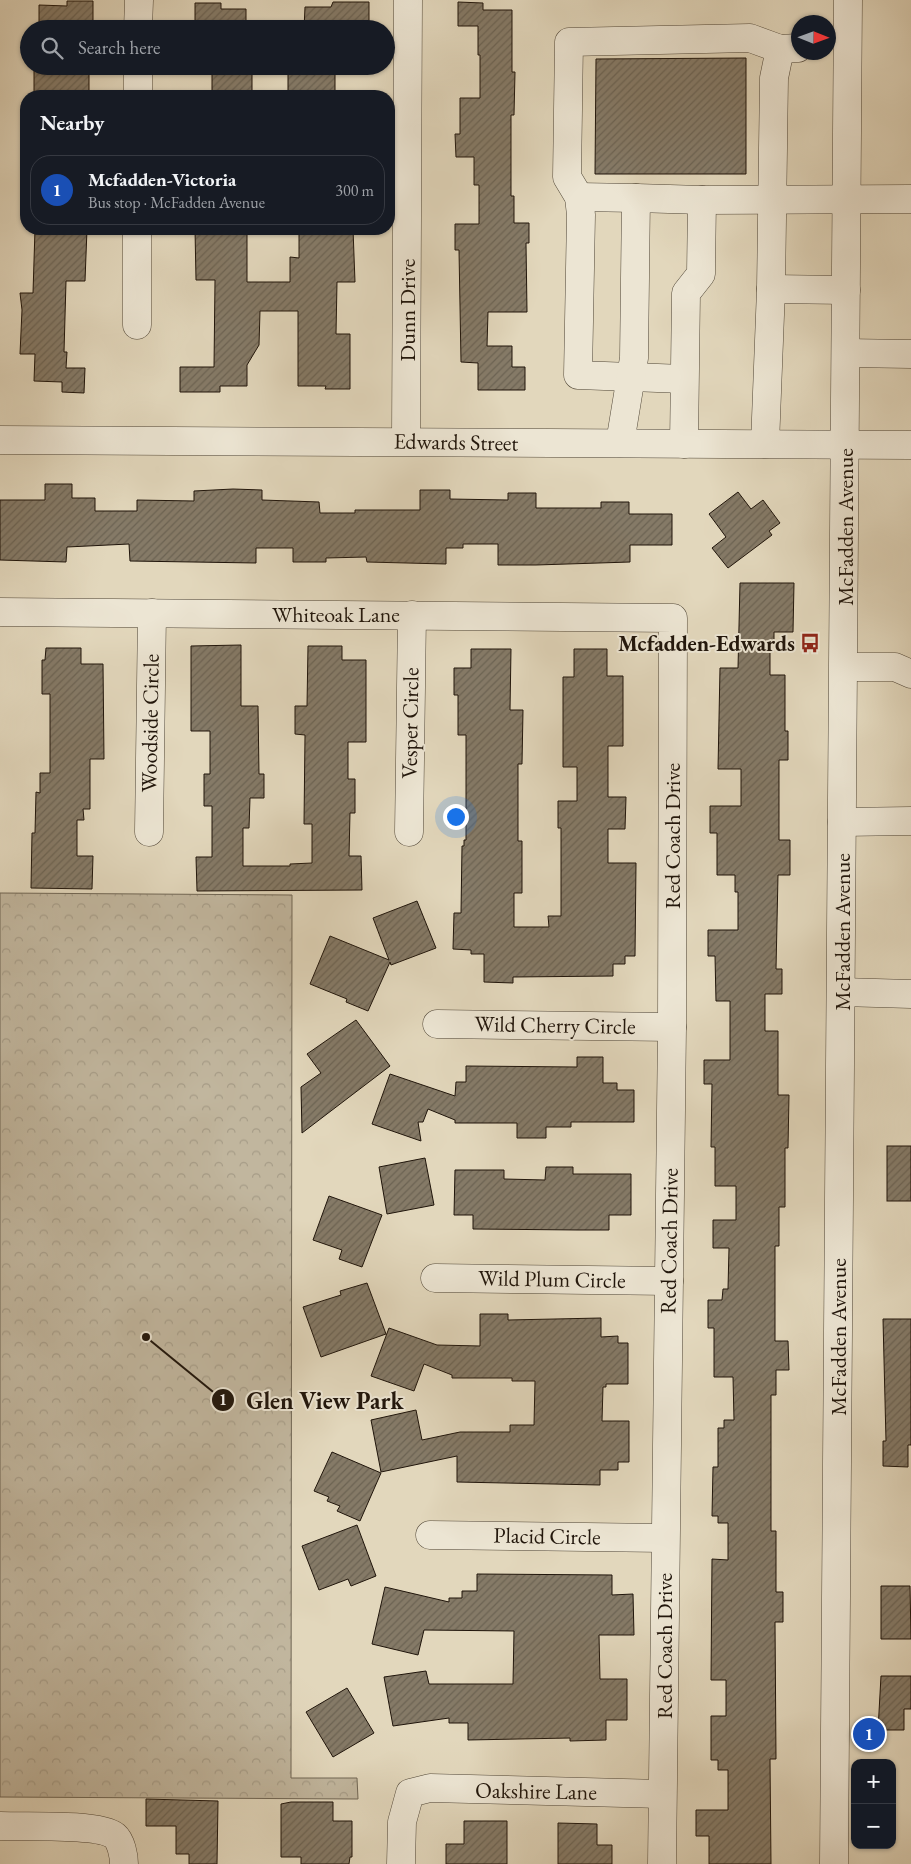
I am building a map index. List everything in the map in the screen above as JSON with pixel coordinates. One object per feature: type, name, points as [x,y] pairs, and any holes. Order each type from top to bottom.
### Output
[{"type":"street","points":[[138,20],[139,0]]},
{"type":"street","name":"Dunn Drive","points":[[406,441],[408,0]]},
{"type":"street","name":"McFadden Avenue","points":[[834,1864],[846,445],[846,198],[838,46],[848,0]]},
{"type":"street","points":[[684,379],[578,375],[581,215],[578,197],[567,177],[569,42],[750,38],[789,48],[774,78],[771,289],[765,444]]},
{"type":"street","points":[[138,75],[138,90]]},
{"type":"street","points":[[578,197],[702,200],[911,198]]},
{"type":"street","points":[[620,443],[634,358],[636,198]]},
{"type":"street","points":[[684,444],[686,293],[701,274],[702,200]]},
{"type":"street","points":[[137,235],[137,325]]},
{"type":"street","points":[[771,289],[846,290]]},
{"type":"street","points":[[846,353],[911,354]]},
{"type":"street","name":"Edwards Street","points":[[0,440],[911,445]]},
{"type":"street","name":"Whiteoak Lane","points":[[0,612],[673,618]]},
{"type":"street","name":"Woodside Circle","points":[[149,832],[152,613]]},
{"type":"street","name":"Vesper Circle","points":[[409,832],[412,615]]},
{"type":"street","name":"Red Coach Drive","points":[[662,1864],[664,1538],[672,1027],[673,618]]},
{"type":"street","points":[[844,667],[895,667],[911,674]]},
{"type":"street","points":[[842,822],[911,821]]},
{"type":"street","points":[[841,992],[911,994]]},
{"type":"street","name":"Wild Cherry Circle","points":[[437,1024],[672,1027]]},
{"type":"street","name":"Wild Plum Circle","points":[[435,1278],[669,1281]]},
{"type":"street","name":"Placid Circle","points":[[430,1535],[664,1538]]},
{"type":"street","name":"Oakshire Lane","points":[[402,1864],[402,1822],[410,1793],[430,1788],[662,1794]]},
{"type":"street","points":[[0,1826],[99,1828],[116,1836],[124,1855],[124,1864]]},
{"type":"green space","points":[[0,893],[292,895],[291,1778],[357,1778],[358,1799],[0,1797]]},
{"type":"building","points":[[67,1],[93,1],[93,20],[39,20],[39,5],[67,6]]},
{"type":"building","points":[[333,2],[369,2],[369,20],[304,20],[305,7],[331,7]]},
{"type":"building","points":[[458,2],[483,3],[483,10],[512,10],[512,72],[515,72],[514,115],[511,115],[511,196],[514,196],[514,223],[529,223],[529,243],[526,243],[527,312],[488,312],[487,346],[512,346],[512,367],[525,367],[525,390],[478,390],[478,363],[461,362],[459,250],[455,250],[455,224],[479,224],[479,185],[474,185],[474,157],[456,157],[455,134],[460,134],[460,98],[480,98],[480,55],[478,55],[478,26],[458,26]]},
{"type":"building","points":[[195,3],[221,3],[221,9],[246,9],[246,20],[195,20]]},
{"type":"building","points":[[746,58],[746,174],[595,174],[596,59]]},
{"type":"building","points":[[34,75],[89,75],[89,90],[34,90]]},
{"type":"building","points":[[212,75],[252,75],[252,90],[212,90]]},
{"type":"building","points":[[288,75],[335,75],[335,90],[288,90]]},
{"type":"building","points":[[35,235],[87,235],[85,281],[66,281],[64,352],[67,352],[66,368],[85,368],[84,393],[62,392],[62,382],[34,381],[35,354],[20,354],[22,310],[20,293],[33,293]]},
{"type":"building","points":[[195,235],[247,235],[247,282],[290,282],[290,257],[299,258],[299,235],[353,235],[355,282],[337,282],[336,334],[350,334],[350,389],[325,389],[326,386],[298,386],[298,311],[260,311],[259,345],[247,365],[247,386],[220,386],[220,392],[180,392],[180,367],[214,367],[215,280],[196,280]]},
{"type":"building","points":[[45,484],[72,484],[72,498],[95,498],[95,511],[137,511],[137,500],[194,501],[194,491],[233,489],[262,490],[262,500],[319,502],[320,513],[355,513],[355,510],[420,510],[420,490],[450,490],[450,499],[508,500],[508,493],[536,493],[536,508],[601,508],[601,502],[629,502],[629,514],[672,514],[672,545],[630,545],[630,562],[536,565],[498,565],[498,544],[463,544],[463,548],[446,548],[446,564],[367,562],[366,557],[326,558],[326,562],[293,562],[293,548],[256,548],[256,563],[130,561],[129,544],[67,547],[66,562],[0,560],[0,500],[45,500]]},
{"type":"building","points":[[738,492],[751,509],[763,500],[780,523],[769,531],[772,535],[728,568],[712,548],[726,537],[709,514]]},
{"type":"building","points":[[740,583],[794,583],[793,632],[774,632],[774,640],[770,640],[770,675],[785,675],[785,731],[788,731],[788,760],[779,760],[779,840],[790,840],[790,875],[778,875],[776,969],[782,969],[782,994],[765,994],[765,1031],[778,1031],[778,1095],[789,1095],[788,1148],[785,1148],[785,1207],[779,1207],[779,1246],[775,1246],[775,1341],[788,1341],[789,1370],[776,1370],[776,1395],[771,1395],[771,1531],[776,1531],[776,1592],[783,1592],[783,1622],[775,1622],[776,1759],[770,1759],[771,1864],[709,1864],[709,1836],[696,1836],[696,1810],[728,1810],[728,1770],[718,1770],[718,1760],[711,1760],[711,1716],[726,1716],[726,1680],[711,1680],[712,1559],[728,1560],[728,1523],[718,1523],[718,1516],[712,1516],[713,1467],[718,1467],[718,1428],[724,1428],[724,1420],[734,1420],[733,1377],[714,1377],[714,1328],[708,1328],[708,1300],[722,1300],[723,1289],[728,1289],[729,1248],[713,1248],[713,1220],[736,1220],[736,1186],[715,1186],[715,1147],[711,1147],[712,1084],[704,1084],[704,1060],[730,1060],[730,1001],[716,1001],[715,956],[708,956],[708,930],[738,930],[738,892],[735,892],[735,875],[717,875],[717,833],[710,833],[710,806],[741,806],[741,769],[718,769],[720,668],[738,668]]},
{"type":"building","points":[[241,645],[241,706],[258,706],[259,774],[264,774],[264,798],[250,798],[249,828],[243,828],[243,866],[290,866],[290,864],[312,863],[312,824],[304,824],[305,735],[295,734],[295,706],[307,706],[308,646],[342,646],[342,660],[366,660],[366,742],[348,742],[348,779],[355,779],[355,813],[350,813],[349,856],[361,856],[362,890],[197,891],[196,857],[212,857],[212,806],[204,806],[204,774],[210,774],[210,731],[191,731],[191,646]]},
{"type":"building","points":[[46,648],[81,648],[81,664],[103,664],[104,759],[90,759],[90,809],[83,809],[84,820],[77,820],[77,856],[93,856],[92,889],[31,888],[32,833],[35,833],[36,792],[40,793],[40,773],[50,773],[50,694],[42,694],[42,660],[45,660]]},
{"type":"building","points":[[471,649],[511,649],[510,710],[523,710],[522,764],[518,764],[518,841],[522,841],[522,893],[514,893],[514,927],[549,927],[548,916],[561,916],[561,828],[558,828],[558,801],[577,801],[577,767],[563,767],[563,677],[574,677],[574,649],[607,649],[607,676],[623,676],[623,746],[608,746],[608,797],[626,797],[625,829],[608,829],[608,863],[636,863],[635,956],[625,956],[625,964],[613,964],[613,976],[513,977],[513,983],[484,982],[484,954],[471,954],[471,950],[453,949],[454,913],[461,913],[462,846],[464,846],[464,840],[466,840],[466,735],[458,735],[458,695],[454,695],[454,668],[471,668]]},
{"type":"building","points":[[417,901],[436,948],[391,965],[390,962],[368,1011],[346,1002],[347,999],[310,984],[330,936],[389,960],[373,918]]},
{"type":"building","points":[[356,1020],[390,1066],[302,1133],[301,1087],[321,1073],[307,1054]]},
{"type":"building","points":[[577,1057],[603,1057],[603,1083],[617,1083],[617,1090],[634,1090],[634,1122],[571,1122],[571,1127],[546,1127],[546,1138],[517,1138],[517,1123],[455,1123],[455,1120],[428,1109],[423,1122],[418,1122],[421,1141],[372,1124],[390,1074],[455,1096],[456,1082],[466,1082],[466,1066],[577,1067]]},
{"type":"building","points":[[887,1146],[911,1146],[911,1201],[887,1201]]},
{"type":"building","points":[[425,1158],[434,1205],[387,1214],[379,1167]]},
{"type":"building","points":[[546,1167],[573,1167],[573,1174],[631,1174],[631,1215],[609,1215],[609,1230],[578,1230],[473,1229],[473,1215],[454,1215],[455,1170],[504,1170],[504,1179],[545,1180]]},
{"type":"building","points":[[329,1196],[382,1215],[362,1267],[339,1259],[342,1250],[313,1240]]},
{"type":"building","points":[[367,1283],[386,1334],[321,1357],[303,1307],[341,1295],[340,1291]]},
{"type":"building","points":[[480,1314],[508,1314],[508,1320],[601,1318],[601,1337],[618,1336],[618,1343],[628,1343],[628,1384],[606,1384],[606,1387],[603,1387],[602,1421],[629,1421],[629,1462],[618,1462],[618,1470],[600,1470],[600,1485],[457,1482],[457,1456],[381,1472],[371,1420],[416,1410],[422,1440],[460,1432],[510,1432],[510,1425],[534,1425],[535,1381],[512,1381],[512,1378],[452,1378],[452,1375],[424,1364],[414,1391],[371,1376],[389,1328],[437,1345],[480,1346]]},
{"type":"building","points":[[883,1319],[911,1319],[911,1445],[908,1445],[908,1467],[883,1466],[883,1441],[886,1441]]},
{"type":"building","points":[[332,1452],[381,1473],[360,1521],[337,1511],[340,1506],[327,1501],[329,1497],[314,1491]]},
{"type":"building","points":[[357,1525],[376,1576],[351,1586],[348,1579],[319,1590],[302,1546]]},
{"type":"building","points":[[477,1574],[612,1575],[612,1595],[633,1594],[634,1635],[599,1635],[600,1679],[627,1679],[627,1720],[606,1720],[606,1740],[570,1741],[570,1738],[468,1740],[468,1723],[449,1723],[449,1718],[393,1726],[384,1677],[426,1671],[429,1684],[513,1684],[514,1631],[424,1630],[418,1655],[372,1644],[385,1587],[449,1602],[449,1598],[462,1598],[462,1591],[477,1591]]},
{"type":"building","points":[[881,1586],[910,1586],[911,1639],[881,1639]]},
{"type":"building","points":[[881,1676],[911,1676],[911,1709],[904,1709],[904,1730],[878,1730]]},
{"type":"building","points":[[347,1688],[374,1733],[333,1757],[306,1712]]},
{"type":"building","points":[[146,1799],[218,1801],[217,1864],[189,1864],[189,1854],[176,1854],[176,1826],[146,1826]]},
{"type":"building","points":[[291,1802],[333,1802],[333,1821],[352,1821],[352,1857],[350,1857],[349,1864],[301,1864],[301,1857],[281,1857],[281,1804]]},
{"type":"building","points":[[464,1821],[507,1821],[507,1864],[446,1864],[446,1844],[464,1844]]},
{"type":"building","points":[[558,1823],[597,1824],[597,1845],[612,1845],[612,1864],[558,1864]]},
{"type":"place","name":"Mcfadden-Edwards","points":[[810,643]]},
{"type":"place","name":"Glen View Park","points":[[146,1337]]},
{"type":"place","name":"Mcfadden-Victoria","points":[[869,1734]]}]
